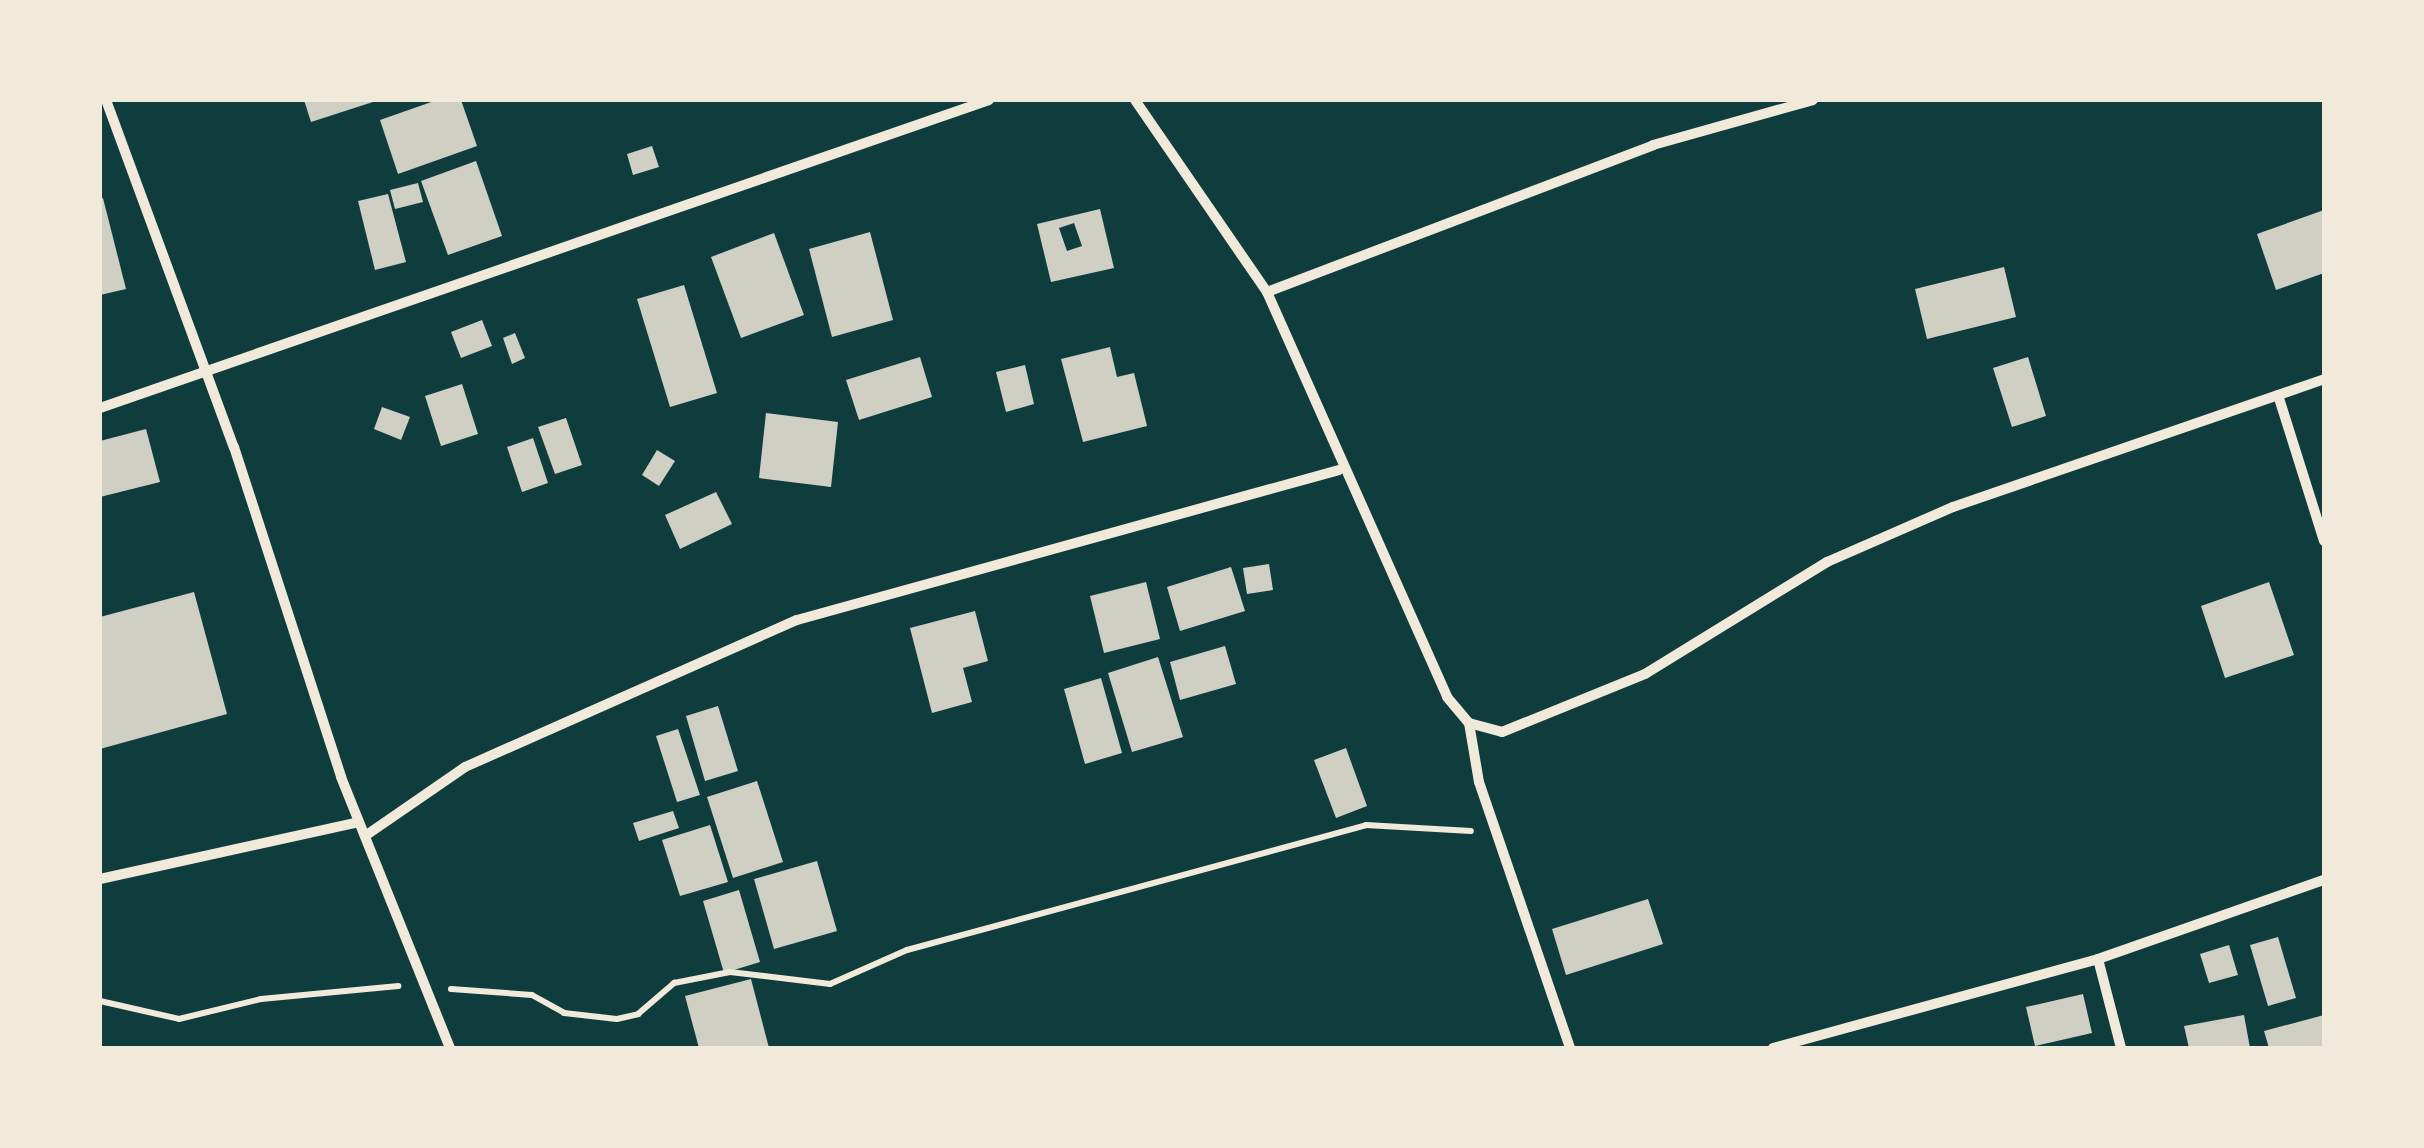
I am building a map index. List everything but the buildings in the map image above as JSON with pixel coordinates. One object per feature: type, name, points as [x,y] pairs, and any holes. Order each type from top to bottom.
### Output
[{"type":"street","points":[[106,100],[205,367],[358,822],[450,1048]]},
{"type":"street","points":[[100,408],[205,367],[989,100]]},
{"type":"street","points":[[1134,100],[1266,292],[1339,470],[1447,697],[1469,723],[1498,834],[1570,1048]]},
{"type":"street","points":[[1266,292],[1653,145],[1813,100]]},
{"type":"street","points":[[1469,723],[1502,732],[1536,724],[1645,674],[1827,562],[1917,522],[2324,380]]},
{"type":"street","points":[[2278,395],[2324,541]]},
{"type":"street","points":[[365,836],[465,768],[797,620],[1339,470]]},
{"type":"street","points":[[100,879],[358,822]]},
{"type":"street","points":[[1772,1048],[2098,958],[2324,880]]},
{"type":"street","points":[[2098,958],[2121,1048]]},
{"type":"path","points":[[100,1001],[179,1019],[261,998],[425,988],[532,995],[564,1013],[617,1019],[638,1014],[674,984],[730,972],[830,984],[907,950],[1366,825],[1498,834]]}]
